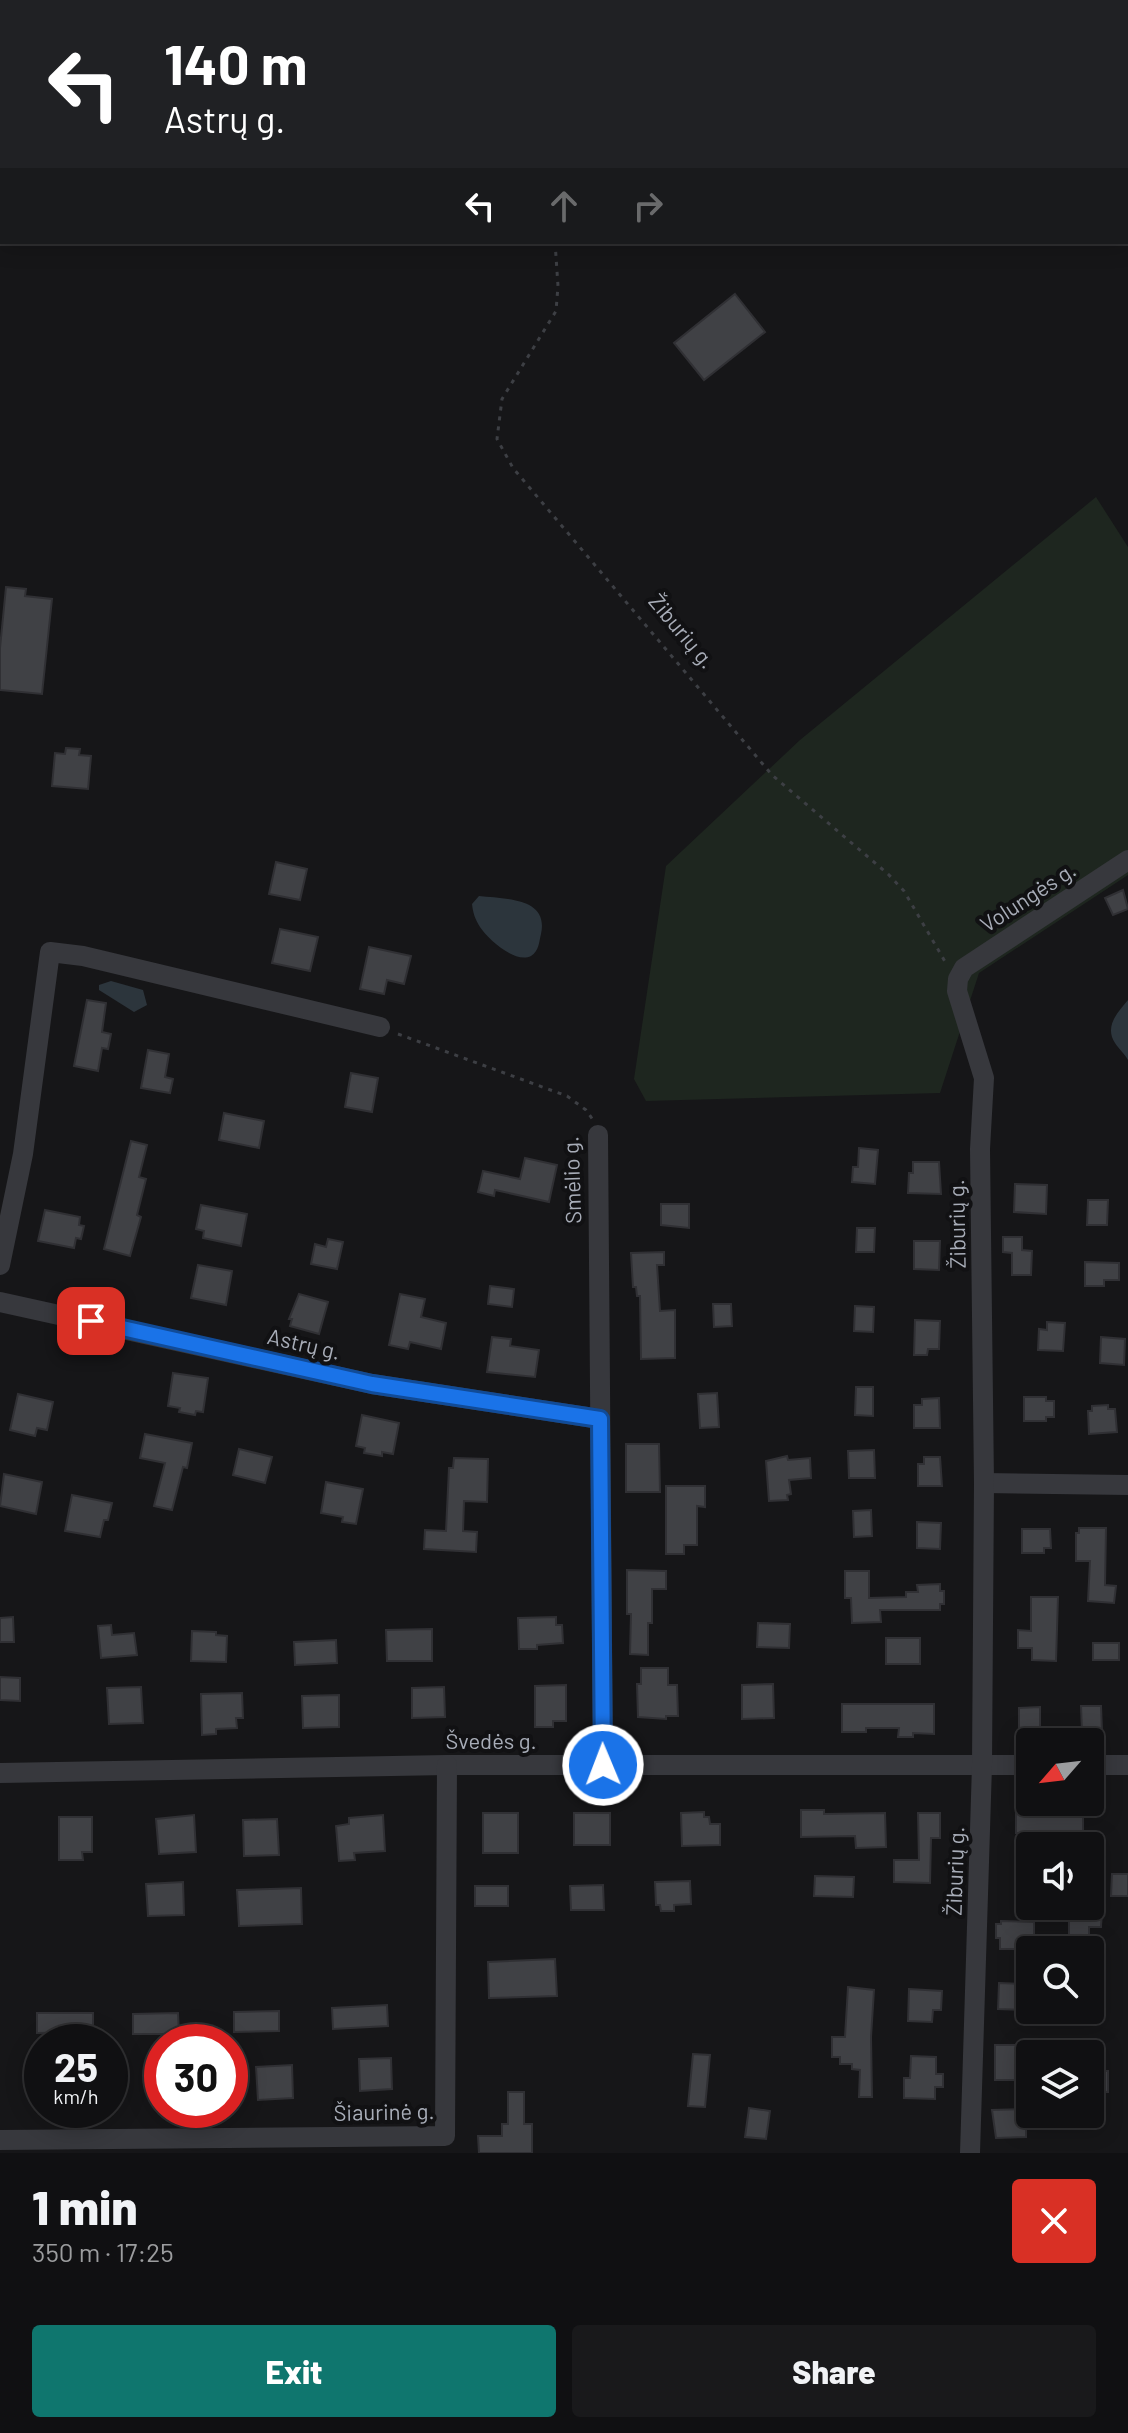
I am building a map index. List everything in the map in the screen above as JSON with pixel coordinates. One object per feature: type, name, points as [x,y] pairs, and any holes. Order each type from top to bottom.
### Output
[{"type":"street","name":"Volungės g.","points":[[958,979],[964,968],[1128,860]]},
{"type":"street","points":[[0,1265],[22,1163],[50,952],[83,956],[380,1027]]},
{"type":"street","name":"Žiburių g.","points":[[958,979],[960,1008],[984,1078],[980,1149],[984,1483],[982,1765],[970,2153]]},
{"type":"street","name":"Smėlio g.","points":[[598,1135],[603,1765]]},
{"type":"street","name":"Astrų g.","points":[[0,1302],[372,1384],[600,1419]]},
{"type":"street","points":[[984,1483],[1128,1485]]},
{"type":"street","name":"Švedės g.","points":[[0,1773],[447,1765],[1016,1765]]},
{"type":"street","name":"Šiaurinė g.","points":[[0,2140],[445,2136],[447,1765]]},
{"type":"street","points":[[1104,1765],[1128,1765]]},
{"type":"path","name":"Žiburių g.","points":[[555,244],[556,311],[502,399],[497,439],[513,468],[772,775],[904,891],[958,979]]},
{"type":"path","name":"Smėlio g.","points":[[380,1027],[567,1096],[586,1110],[598,1135]]},
{"type":"shaded area","points":[[1096,497],[1128,547],[1128,875],[979,973],[940,1093],[646,1101],[634,1079],[666,866],[800,740]]},
{"type":"shaded area","points":[[479,896],[523,902],[538,913],[542,922],[541,934],[534,954],[517,957],[489,938],[474,913],[472,904]]},
{"type":"shaded area","points":[[111,981],[143,990],[147,1005],[134,1012],[99,990],[99,985]]},
{"type":"shaded area","points":[[1128,1000],[1128,1060],[1115,1043],[1111,1031],[1120,1009]]},
{"type":"building","points":[[735,294],[765,332],[704,380],[674,343]]},
{"type":"building","points":[[6,587],[26,589],[25,596],[52,599],[42,694],[0,690],[0,648]]},
{"type":"building","points":[[66,748],[80,749],[79,755],[91,756],[88,789],[52,786],[55,753],[65,754]]},
{"type":"building","points":[[276,862],[307,869],[300,900],[269,894]]},
{"type":"building","points":[[1123,890],[1128,909],[1113,915],[1105,898]]},
{"type":"building","points":[[280,929],[318,937],[310,971],[272,963]]},
{"type":"building","points":[[369,947],[411,956],[404,984],[387,980],[384,994],[360,989]]},
{"type":"building","points":[[87,1000],[106,1003],[102,1032],[111,1034],[108,1049],[102,1048],[98,1071],[74,1066]]},
{"type":"building","points":[[148,1050],[169,1054],[165,1077],[173,1079],[170,1093],[141,1088]]},
{"type":"building","points":[[351,1073],[378,1078],[372,1112],[345,1107]]},
{"type":"building","points":[[224,1113],[264,1121],[259,1148],[219,1140]]},
{"type":"building","points":[[131,1141],[147,1145],[139,1177],[146,1179],[137,1215],[141,1217],[130,1256],[104,1249]]},
{"type":"building","points":[[859,1148],[878,1150],[875,1184],[852,1182],[853,1167],[858,1167]]},
{"type":"building","points":[[525,1158],[557,1165],[549,1202],[495,1190],[494,1196],[478,1192],[483,1171],[520,1179]]},
{"type":"building","points":[[913,1162],[939,1162],[941,1194],[908,1193]]},
{"type":"building","points":[[1015,1184],[1047,1185],[1046,1214],[1014,1212]]},
{"type":"building","points":[[1088,1200],[1108,1200],[1107,1225],[1087,1225]]},
{"type":"building","points":[[661,1204],[689,1204],[689,1228],[661,1225]]},
{"type":"building","points":[[201,1205],[247,1214],[241,1246],[203,1238],[204,1231],[196,1229]]},
{"type":"building","points":[[45,1210],[80,1217],[79,1225],[84,1226],[81,1239],[76,1238],[74,1248],[38,1241]]},
{"type":"building","points":[[857,1228],[875,1228],[874,1252],[856,1252]]},
{"type":"building","points":[[1003,1237],[1022,1237],[1022,1250],[1032,1251],[1031,1275],[1012,1275],[1012,1253],[1003,1252]]},
{"type":"building","points":[[328,1239],[343,1242],[337,1269],[311,1264],[315,1244],[326,1247]]},
{"type":"building","points":[[914,1241],[940,1241],[939,1270],[914,1269]]},
{"type":"building","points":[[664,1252],[664,1265],[657,1265],[660,1311],[675,1310],[675,1358],[641,1359],[640,1296],[633,1287],[631,1253]]},
{"type":"building","points":[[1085,1262],[1119,1263],[1119,1280],[1104,1280],[1104,1286],[1085,1286]]},
{"type":"building","points":[[198,1265],[232,1271],[226,1305],[191,1298]]},
{"type":"building","points":[[490,1286],[514,1289],[512,1307],[488,1304]]},
{"type":"building","points":[[299,1294],[328,1302],[319,1334],[290,1326],[292,1319],[289,1319]]},
{"type":"building","points":[[400,1294],[425,1299],[421,1317],[446,1323],[441,1349],[410,1342],[408,1349],[389,1345]]},
{"type":"building","points":[[713,1304],[731,1304],[732,1326],[714,1327]]},
{"type":"building","points":[[855,1306],[874,1307],[873,1332],[854,1331]]},
{"type":"building","points":[[915,1320],[940,1321],[939,1349],[928,1349],[927,1355],[914,1355]]},
{"type":"building","points":[[1047,1322],[1065,1323],[1063,1351],[1038,1350],[1039,1329],[1047,1330]]},
{"type":"building","points":[[492,1337],[511,1339],[510,1346],[539,1350],[535,1377],[487,1372]]},
{"type":"building","points":[[1101,1337],[1125,1339],[1124,1365],[1100,1363]]},
{"type":"building","points":[[173,1373],[208,1378],[203,1412],[196,1411],[195,1415],[168,1406]]},
{"type":"building","points":[[856,1387],[873,1387],[873,1416],[855,1415]]},
{"type":"building","points":[[717,1393],[719,1427],[700,1428],[698,1394]]},
{"type":"building","points":[[18,1394],[53,1402],[47,1430],[37,1428],[35,1436],[10,1430]]},
{"type":"building","points":[[1024,1397],[1046,1397],[1046,1401],[1054,1401],[1054,1417],[1046,1417],[1046,1421],[1024,1421]]},
{"type":"building","points":[[939,1398],[940,1428],[914,1428],[914,1405],[922,1405],[922,1399]]},
{"type":"building","points":[[1108,1405],[1108,1409],[1115,1409],[1117,1432],[1089,1434],[1088,1411],[1092,1411],[1092,1406]]},
{"type":"building","points":[[362,1415],[399,1423],[393,1454],[364,1453],[365,1448],[356,1446]]},
{"type":"building","points":[[145,1434],[192,1443],[172,1510],[154,1506],[165,1463],[140,1458]]},
{"type":"building","points":[[626,1444],[659,1444],[660,1492],[626,1492]]},
{"type":"building","points":[[239,1449],[272,1457],[265,1483],[233,1475]]},
{"type":"building","points":[[874,1450],[875,1478],[849,1478],[848,1451]]},
{"type":"building","points":[[787,1456],[788,1460],[810,1458],[811,1478],[789,1480],[791,1494],[787,1495],[788,1500],[769,1501],[766,1461]]},
{"type":"building","points":[[924,1457],[940,1457],[942,1486],[918,1486],[918,1464],[924,1464]]},
{"type":"building","points":[[454,1458],[488,1459],[487,1502],[464,1501],[463,1531],[477,1532],[476,1552],[424,1549],[425,1530],[446,1531],[449,1468],[453,1468]]},
{"type":"building","points":[[4,1474],[42,1482],[36,1514],[0,1506]]},
{"type":"building","points":[[326,1482],[363,1489],[356,1524],[342,1522],[343,1517],[321,1513]]},
{"type":"building","points":[[666,1486],[705,1486],[705,1507],[697,1506],[697,1545],[684,1545],[684,1554],[666,1554]]},
{"type":"building","points":[[72,1495],[112,1503],[100,1537],[65,1531]]},
{"type":"building","points":[[871,1510],[872,1536],[854,1537],[853,1511]]},
{"type":"building","points":[[917,1522],[941,1523],[940,1549],[917,1548]]},
{"type":"building","points":[[1079,1528],[1106,1528],[1105,1585],[1116,1586],[1114,1603],[1088,1601],[1090,1561],[1076,1561],[1076,1533],[1079,1533]]},
{"type":"building","points":[[1022,1529],[1050,1529],[1051,1548],[1044,1548],[1044,1553],[1022,1553]]},
{"type":"building","points":[[627,1570],[666,1571],[666,1589],[652,1589],[648,1655],[630,1654],[631,1614],[627,1614]]},
{"type":"building","points":[[845,1571],[869,1571],[869,1598],[906,1597],[906,1592],[918,1592],[917,1585],[940,1584],[940,1591],[944,1591],[944,1604],[940,1604],[940,1610],[880,1610],[881,1622],[852,1623],[851,1598],[845,1598]]},
{"type":"building","points":[[1031,1597],[1058,1597],[1056,1661],[1032,1660],[1032,1648],[1018,1648],[1018,1630],[1031,1631]]},
{"type":"building","points":[[13,1617],[14,1642],[0,1642],[0,1618]]},
{"type":"building","points":[[556,1617],[556,1625],[562,1625],[563,1643],[537,1645],[537,1649],[519,1649],[518,1618]]},
{"type":"building","points":[[758,1623],[790,1624],[789,1648],[757,1647]]},
{"type":"building","points":[[111,1625],[112,1635],[134,1633],[137,1655],[101,1658],[98,1626]]},
{"type":"building","points":[[432,1629],[432,1661],[387,1661],[386,1630]]},
{"type":"building","points":[[192,1631],[216,1632],[216,1635],[227,1636],[226,1662],[191,1661]]},
{"type":"building","points":[[886,1638],[920,1638],[920,1664],[886,1664]]},
{"type":"building","points":[[336,1640],[337,1663],[295,1665],[294,1642]]},
{"type":"building","points":[[1093,1643],[1119,1643],[1119,1660],[1093,1660]]},
{"type":"building","points":[[641,1668],[668,1668],[668,1685],[677,1685],[678,1716],[666,1716],[666,1719],[638,1717],[637,1684],[641,1684]]},
{"type":"building","points":[[0,1677],[20,1678],[20,1701],[0,1700]]},
{"type":"building","points":[[773,1684],[774,1718],[742,1719],[742,1685]]},
{"type":"building","points":[[566,1685],[566,1721],[553,1721],[553,1727],[535,1727],[535,1686]]},
{"type":"building","points":[[141,1687],[143,1723],[109,1724],[107,1688]]},
{"type":"building","points":[[444,1687],[445,1717],[412,1718],[412,1688]]},
{"type":"building","points":[[242,1693],[243,1718],[236,1718],[237,1728],[216,1729],[216,1734],[202,1735],[201,1694]]},
{"type":"building","points":[[339,1695],[339,1727],[303,1728],[302,1696]]},
{"type":"building","points":[[842,1704],[934,1704],[934,1734],[913,1733],[913,1737],[898,1737],[899,1728],[842,1732]]},
{"type":"building","points":[[1081,1706],[1101,1706],[1102,1728],[1082,1728]]},
{"type":"building","points":[[1040,1707],[1040,1728],[1019,1728],[1019,1708]]},
{"type":"building","points":[[801,1810],[824,1810],[824,1814],[885,1813],[886,1847],[856,1848],[855,1836],[801,1837]]},
{"type":"building","points":[[704,1812],[710,1824],[720,1824],[720,1845],[682,1846],[681,1813]]},
{"type":"building","points":[[483,1813],[518,1813],[518,1853],[483,1853]]},
{"type":"building","points":[[574,1813],[610,1813],[610,1845],[574,1845]]},
{"type":"building","points":[[918,1813],[940,1813],[940,1838],[931,1838],[930,1883],[894,1882],[894,1860],[919,1860]]},
{"type":"building","points":[[194,1815],[196,1852],[159,1854],[156,1819]]},
{"type":"building","points":[[383,1815],[385,1851],[354,1853],[355,1860],[339,1861],[336,1826],[349,1824],[349,1818]]},
{"type":"building","points":[[1016,1816],[1083,1816],[1083,1832],[1016,1832]]},
{"type":"building","points":[[59,1817],[92,1817],[92,1852],[82,1852],[83,1860],[59,1860]]},
{"type":"building","points":[[277,1819],[279,1855],[244,1856],[243,1820]]},
{"type":"building","points":[[1112,1874],[1128,1874],[1128,1896],[1111,1896]]},
{"type":"building","points":[[815,1876],[854,1877],[853,1897],[814,1896]]},
{"type":"building","points":[[690,1881],[691,1904],[674,1905],[674,1911],[661,1911],[660,1905],[656,1905],[655,1882]]},
{"type":"building","points":[[183,1882],[184,1915],[148,1916],[146,1884]]},
{"type":"building","points":[[603,1885],[604,1910],[571,1910],[570,1886]]},
{"type":"building","points":[[475,1886],[508,1886],[508,1906],[475,1906]]},
{"type":"building","points":[[301,1888],[302,1924],[239,1926],[237,1890]]},
{"type":"building","points":[[1069,1920],[1101,1920],[1101,1927],[1089,1927],[1089,1936],[1069,1936]]},
{"type":"building","points":[[1001,1921],[1034,1922],[1034,1936],[1016,1936],[1016,1949],[1000,1949],[996,1924],[1001,1924]]},
{"type":"building","points":[[555,1959],[557,1996],[489,1998],[488,1962]]},
{"type":"building","points":[[999,1983],[1016,1984],[1016,2010],[998,2009]]},
{"type":"building","points":[[848,1987],[874,1990],[872,2097],[859,2097],[860,2070],[852,2069],[852,2064],[840,2064],[840,2057],[832,2057],[832,2037],[845,2037]]},
{"type":"building","points":[[909,1989],[942,1991],[941,2010],[933,2010],[932,2022],[908,2021]]},
{"type":"building","points":[[387,2005],[388,2026],[333,2029],[332,2008]]},
{"type":"building","points":[[279,2011],[279,2031],[248,2032],[248,2024],[234,2024],[234,2012]]},
{"type":"building","points":[[37,2013],[93,2013],[93,2024],[37,2024]]},
{"type":"building","points":[[178,2013],[179,2024],[144,2024],[144,2034],[133,2034],[133,2014]]},
{"type":"building","points":[[995,2045],[1016,2045],[1016,2080],[995,2080]]},
{"type":"building","points":[[693,2054],[710,2055],[705,2107],[688,2106]]},
{"type":"building","points":[[911,2056],[936,2057],[936,2074],[943,2074],[943,2087],[935,2087],[935,2099],[904,2098],[904,2078],[910,2078]]},
{"type":"building","points":[[391,2058],[392,2089],[360,2091],[359,2059]]},
{"type":"building","points":[[292,2065],[293,2098],[258,2100],[256,2067]]},
{"type":"building","points":[[1104,2071],[1108,2071],[1108,2092],[1104,2092]]},
{"type":"building","points":[[508,2092],[524,2092],[524,2124],[532,2124],[532,2153],[479,2153],[478,2136],[502,2136],[502,2124],[508,2124]]},
{"type":"building","points":[[749,2108],[770,2111],[766,2139],[745,2137]]},
{"type":"building","points":[[1016,2109],[1016,2128],[1026,2128],[1026,2137],[996,2138],[992,2110]]},
{"type":"route","points":[[91,1321],[372,1384],[600,1419],[603,1765]]}]
